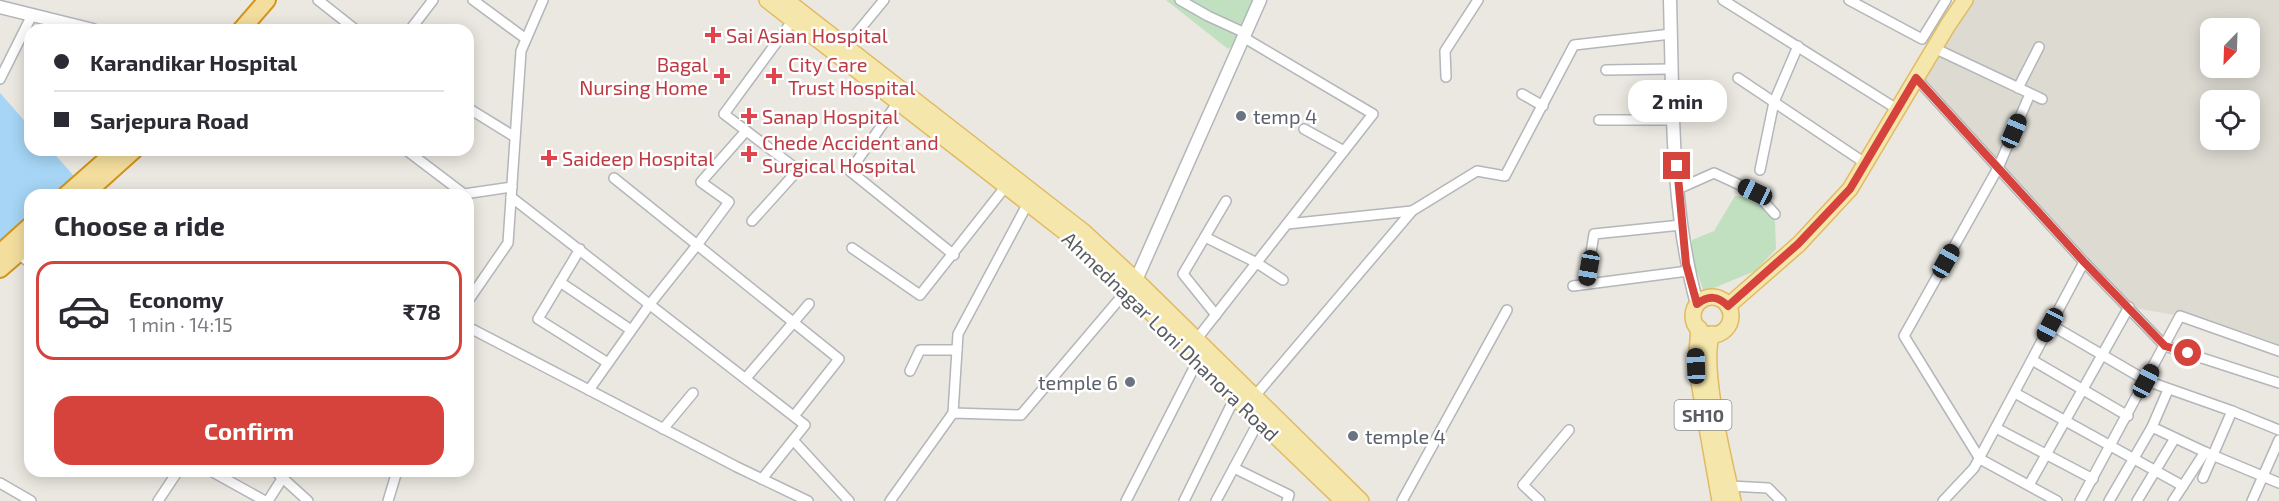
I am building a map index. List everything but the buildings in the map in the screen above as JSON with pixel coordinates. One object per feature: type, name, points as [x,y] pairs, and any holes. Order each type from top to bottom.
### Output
[{"type":"highway","points":[[246,24],[267,0]]},
{"type":"highway","points":[[260,24],[281,0]]},
{"type":"highway","points":[[73,189],[110,156]]},
{"type":"highway","points":[[91,189],[127,156]]},
{"type":"highway","points":[[0,253],[24,231]]},
{"type":"highway","points":[[0,269],[24,254]]},
{"type":"main road","name":"Ahmednagar Loni Dhanora Road","points":[[767,0],[1132,284],[1196,340],[1354,500]]},
{"type":"main road","name":"Ahmednagar Loni Dhanora Road","points":[[786,0],[1084,232],[1198,360],[1259,421],[1354,500]]},
{"type":"main road","points":[[1728,306],[1798,244],[1850,189],[1965,0]]},
{"type":"main road","points":[[1713,297],[1722,300],[1731,313],[1727,327],[1721,332],[1705,331],[1694,321],[1697,304],[1704,298],[1713,297]]},
{"type":"main road","name":"SH10","points":[[1705,331],[1710,381],[1731,494]]},
{"type":"main road","name":"SH10","points":[[1705,331],[1695,349],[1696,366],[1720,501]]},
{"type":"street","points":[[318,0],[348,24]]},
{"type":"street","points":[[415,24],[433,0]]},
{"type":"street","points":[[473,0],[526,39]]},
{"type":"street","points":[[474,292],[508,243],[521,51],[543,0]]},
{"type":"street","points":[[846,46],[884,0]]},
{"type":"street","points":[[1180,0],[1244,35],[1373,114],[1196,340]]},
{"type":"street","points":[[953,413],[1021,415],[1132,284],[1260,0]]},
{"type":"street","points":[[1446,77],[1445,51],[1478,0]]},
{"type":"street","points":[[1670,0],[1673,120],[1681,225],[1688,272],[1697,304]]},
{"type":"street","points":[[1723,0],[1898,109]]},
{"type":"street","points":[[1853,1],[1922,39],[1946,0]]},
{"type":"street","points":[[0,7],[69,24]]},
{"type":"street","points":[[28,24],[32,15]]},
{"type":"street","points":[[752,221],[798,170],[724,114],[793,20]]},
{"type":"street","points":[[0,79],[24,31]]},
{"type":"street","points":[[1254,397],[1412,211],[1477,171],[1505,176],[1574,45],[1671,34]]},
{"type":"street","points":[[1760,170],[1774,102],[1798,46]]},
{"type":"street","points":[[2018,88],[2039,47]]},
{"type":"street","points":[[1934,48],[2042,99]]},
{"type":"street","points":[[1606,70],[1672,69]]},
{"type":"street","points":[[1738,78],[1865,163]]},
{"type":"street","points":[[1916,78],[2084,262],[2165,346],[2279,383]]},
{"type":"street","points":[[2030,93],[1998,168],[1904,336],[1980,459],[2057,501]]},
{"type":"street","points":[[1522,94],[1543,106]]},
{"type":"street","points":[[898,102],[850,171],[954,255]]},
{"type":"street","points":[[474,112],[515,137]]},
{"type":"street","points":[[1599,120],[1673,120]]},
{"type":"street","points":[[1304,129],[1344,152]]},
{"type":"street","points":[[589,390],[630,330],[729,202],[701,182],[746,131]]},
{"type":"street","points":[[414,156],[457,189]]},
{"type":"street","points":[[1678,189],[1714,173],[1755,192],[1775,214]]},
{"type":"street","points":[[614,178],[838,359],[794,416]]},
{"type":"street","points":[[852,248],[920,295],[954,255],[1006,186]]},
{"type":"street","points":[[474,194],[511,192],[580,249],[805,424],[762,479]]},
{"type":"street","points":[[1216,315],[1183,274],[1226,201]]},
{"type":"street","points":[[890,501],[953,413],[958,334],[1028,203]]},
{"type":"street","points":[[1287,224],[1412,211]]},
{"type":"street","points":[[1586,284],[1594,234],[1681,225]]},
{"type":"street","points":[[1205,237],[1257,263],[1283,280]]},
{"type":"street","points":[[580,249],[538,319],[608,363]]},
{"type":"street","points":[[1943,501],[1980,459],[2084,262]]},
{"type":"street","points":[[1573,286],[1688,272]]},
{"type":"street","points":[[560,282],[630,330]]},
{"type":"street","points":[[746,378],[809,304]]},
{"type":"street","points":[[2028,485],[2129,307]]},
{"type":"street","points":[[1406,500],[1507,310]]},
{"type":"street","points":[[2080,501],[2128,416],[2180,316],[2279,351]]},
{"type":"street","points":[[2050,325],[2146,381],[2279,430]]},
{"type":"street","points":[[474,330],[663,429],[808,501]]},
{"type":"street","points":[[910,371],[920,350],[957,350]]},
{"type":"street","points":[[1126,501],[1198,360]]},
{"type":"street","points":[[2032,360],[2128,416]]},
{"type":"street","points":[[2109,501],[2152,428],[2168,390]]},
{"type":"street","points":[[663,429],[693,393]]},
{"type":"street","points":[[2014,393],[2183,486]]},
{"type":"street","points":[[1184,501],[1235,397]]},
{"type":"street","points":[[2173,501],[2209,455],[2232,411]]},
{"type":"street","points":[[1229,501],[1218,499],[1259,421]]},
{"type":"street","points":[[1996,428],[2093,479]]},
{"type":"street","points":[[2152,428],[2209,455],[2279,483]]},
{"type":"street","points":[[1540,501],[1523,485],[1569,430]]},
{"type":"street","points":[[2137,501],[2175,438]]},
{"type":"street","points":[[793,440],[849,501]]},
{"type":"street","points":[[2252,501],[2279,440]]},
{"type":"street","points":[[2203,478],[2209,455]]},
{"type":"street","points":[[1234,468],[1290,495],[1287,501]]},
{"type":"street","points":[[158,501],[174,477]]},
{"type":"street","points":[[222,477],[267,501],[280,477]]},
{"type":"street","points":[[286,477],[308,501]]},
{"type":"street","points":[[388,501],[395,477]]},
{"type":"street","points":[[0,483],[32,501]]},
{"type":"street","points":[[1731,494],[1768,488],[1781,501]]},
{"type":"shaded area","points":[[1968,0],[2279,0],[2279,353],[2180,316],[2129,307],[1916,78]]},
{"type":"green space","points":[[1166,0],[1261,0],[1243,37],[1228,49]]},
{"type":"green space","points":[[1735,196],[1752,198],[1775,220],[1776,249],[1755,271],[1704,292],[1692,257],[1692,240],[1714,231]]},
{"type":"water","points":[[0,93],[24,120],[24,156],[56,156],[80,183],[73,189],[24,189],[24,231],[0,253]]},
{"type":"place","name":"Sai Asian Hospital","points":[[713,35]]},
{"type":"place","name":"Bagal Nursing Home","points":[[722,76]]},
{"type":"place","name":"City Care Trust Hospital","points":[[774,76]]},
{"type":"place","name":"Sanap Hospital","points":[[749,116]]},
{"type":"place","name":"temp 4","points":[[1241,116]]},
{"type":"place","name":"Chede Accident and Surgical Hospital","points":[[749,154]]},
{"type":"place","name":"Saideep Hospital","points":[[549,158]]},
{"type":"place","name":"temple 6","points":[[1130,382]]},
{"type":"place","name":"temple 4","points":[[1353,436]]},
{"type":"route","points":[[1677,166],[1686,264],[1697,304],[1704,298],[1713,297],[1722,300],[1728,306],[1798,244],[1850,189],[1916,78],[2084,262],[2165,346],[2188,353]]}]
